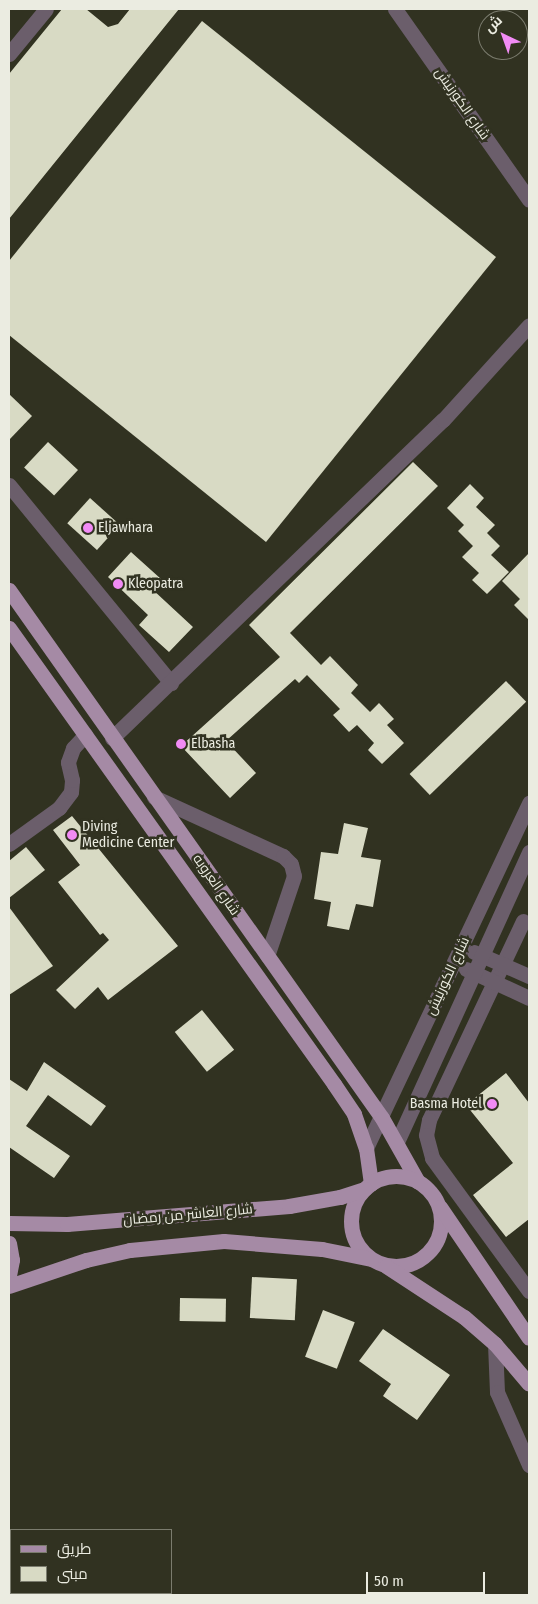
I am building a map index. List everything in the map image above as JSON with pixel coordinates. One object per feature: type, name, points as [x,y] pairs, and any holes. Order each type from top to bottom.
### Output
[{"type":"main road","name":"شارع العروبه","points":[[9,590],[382,1118],[418,1182]]},
{"type":"main road","name":"شارع العروبه","points":[[9,628],[354,1114],[366,1148],[368,1186]]},
{"type":"main road","points":[[529,1338],[437,1203],[418,1182],[395,1176],[368,1186],[355,1202],[351,1217],[352,1233],[359,1248],[464,1316],[495,1344],[529,1384]]},
{"type":"main road","name":"شارع العاشر من رمضان","points":[[9,1223],[91,1222],[289,1206],[340,1197],[368,1186]]},
{"type":"main road","points":[[378,1262],[413,1263],[434,1245],[440,1224],[437,1203]]},
{"type":"main road","name":"شارع العاشر من رمضان","points":[[9,1286],[130,1250],[224,1240],[322,1249],[378,1262]]},
{"type":"main road","points":[[9,1243],[12,1260],[9,1276]]},
{"type":"street","points":[[9,54],[46,9]]},
{"type":"street","name":"شارع الكورنيش","points":[[395,9],[529,200]]},
{"type":"street","points":[[112,738],[450,413],[529,325]]},
{"type":"street","points":[[9,485],[171,683]]},
{"type":"street","points":[[9,844],[59,808],[71,792],[72,780],[68,762],[73,748],[85,735]]},
{"type":"street","points":[[154,797],[283,856],[291,864],[294,876],[267,956]]},
{"type":"street","name":"شارع الكورنيش","points":[[366,1148],[382,1118],[529,804]]},
{"type":"street","name":"شارع الكورنيش","points":[[397,1142],[529,852]]},
{"type":"street","points":[[482,903],[526,923],[495,982],[429,1120],[426,1135],[432,1158],[529,1291]]},
{"type":"street","points":[[461,946],[529,976]]},
{"type":"street","points":[[454,962],[529,998]]},
{"type":"street","points":[[470,1252],[490,1239]]},
{"type":"street","points":[[495,1344],[497,1392],[529,1465]]},
{"type":"building","points":[[62,9],[86,9],[108,27],[118,24],[130,9],[179,9],[9,219],[9,74]]},
{"type":"building","points":[[202,21],[496,257],[266,542],[9,335],[9,261]]},
{"type":"building","points":[[9,394],[32,416],[9,440]]},
{"type":"building","points":[[48,442],[78,470],[54,496],[24,468]]},
{"type":"building","points":[[413,462],[438,486],[290,633],[321,665],[330,656],[358,685],[351,693],[370,712],[379,703],[394,719],[387,725],[404,743],[382,764],[368,750],[374,743],[357,725],[349,732],[333,715],[340,709],[307,675],[299,683],[295,679],[226,741],[256,773],[230,798],[181,746],[280,657],[249,625]]},
{"type":"building","points":[[470,484],[484,498],[476,507],[495,525],[487,533],[500,546],[491,555],[509,572],[487,594],[472,580],[479,573],[462,557],[473,546],[458,531],[464,525],[447,508]]},
{"type":"building","points":[[90,498],[120,525],[97,550],[67,523]]},
{"type":"building","points":[[131,552],[161,579],[152,589],[193,627],[169,652],[139,625],[148,615],[108,577]]},
{"type":"building","points":[[529,553],[529,620],[514,605],[520,599],[502,581]]},
{"type":"building","points":[[506,681],[526,702],[430,795],[410,774]]},
{"type":"building","points":[[72,816],[178,946],[108,1000],[98,987],[75,1009],[56,990],[109,940],[103,933],[100,935],[58,882],[80,865],[53,830]]},
{"type":"building","points":[[344,823],[368,828],[361,857],[381,860],[373,907],[356,904],[349,930],[327,926],[331,902],[314,899],[321,852],[338,854]]},
{"type":"building","points":[[26,847],[45,870],[9,898],[9,861]]},
{"type":"building","points":[[9,907],[53,966],[9,995]]},
{"type":"building","points":[[202,1010],[234,1050],[207,1072],[175,1032]]},
{"type":"building","points":[[44,1062],[106,1106],[91,1126],[48,1095],[26,1126],[70,1156],[54,1178],[9,1147],[9,1079],[27,1091]]},
{"type":"building","points":[[506,1073],[529,1103],[529,1219],[506,1237],[473,1195],[513,1163],[466,1105]]},
{"type":"building","points":[[252,1277],[297,1279],[295,1320],[250,1318]]},
{"type":"building","points":[[180,1298],[226,1299],[226,1322],[180,1321]]},
{"type":"building","points":[[323,1310],[355,1322],[337,1369],[305,1357]]},
{"type":"building","points":[[383,1329],[450,1375],[417,1420],[383,1396],[391,1384],[359,1361]]},
{"type":"place","name":"Eljawhara","points":[[88,528]]},
{"type":"place","name":"Kleopatra","points":[[118,584]]},
{"type":"place","name":"Elbasha","points":[[181,744]]},
{"type":"place","name":"Diving Medicine Center","points":[[72,835]]},
{"type":"place","name":"Basma Hotel","points":[[492,1104]]}]
